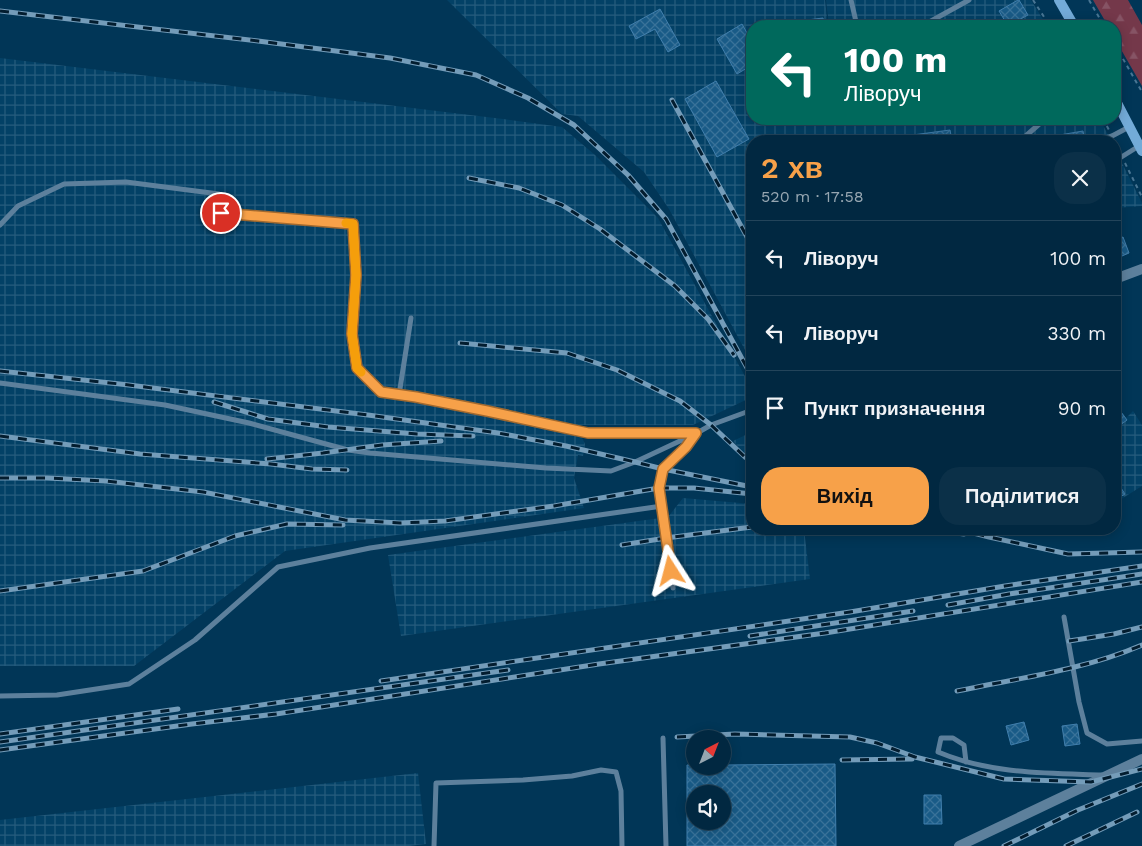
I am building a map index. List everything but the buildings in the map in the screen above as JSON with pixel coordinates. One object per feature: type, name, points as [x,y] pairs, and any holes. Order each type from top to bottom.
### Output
[{"type":"street","points":[[1059,0],[1071,20]]},
{"type":"street","points":[[1121,111],[1141,149]]},
{"type":"street","points":[[1121,277],[1142,269]]},
{"type":"street","points":[[959,846],[1142,758]]},
{"type":"lane","points":[[850,0],[855,20]]},
{"type":"lane","points":[[933,20],[969,0]]},
{"type":"lane","points":[[1027,135],[1038,125]]},
{"type":"lane","points":[[1114,135],[1129,127]]},
{"type":"lane","points":[[1122,157],[1141,149]]},
{"type":"lane","points":[[0,225],[18,206],[64,184],[126,182],[219,194],[221,213],[353,224],[356,275],[352,334],[357,368],[381,392],[487,411],[588,433],[696,433]]},
{"type":"lane","points":[[399,395],[411,318]]},
{"type":"lane","points":[[0,383],[165,405],[249,423],[348,450],[546,468],[611,471],[635,462],[711,425],[746,412]]},
{"type":"lane","points":[[673,588],[659,488],[663,469],[686,447],[696,433]]},
{"type":"lane","points":[[0,696],[57,695],[129,684],[195,640],[278,567],[370,548],[662,506]]},
{"type":"lane","points":[[1064,617],[1079,702],[1087,733],[1107,744],[1142,741]]},
{"type":"lane","points":[[663,738],[666,846]]},
{"type":"lane","points":[[966,762],[964,745],[952,738],[942,738],[938,752],[966,762],[982,766],[1030,772],[1105,775]]},
{"type":"lane","points":[[434,846],[436,783],[523,780],[572,776],[601,770],[616,772],[621,791],[622,846]]},
{"type":"path","points":[[1033,0],[1046,20]]},
{"type":"path","points":[[1089,0],[1101,20]]},
{"type":"path","points":[[1121,55],[1142,92]]},
{"type":"path","points":[[1122,157],[1142,197]]},
{"type":"shaded area","points":[[447,0],[825,0],[827,20],[746,20],[746,125],[1103,125],[1108,135],[843,135],[842,127],[843,135],[746,135],[746,352],[669,209],[644,172],[578,116],[562,114]]},
{"type":"shaded area","points":[[826,0],[1031,0],[1043,20],[828,20]]},
{"type":"shaded area","points":[[0,58],[562,127],[595,155],[658,218],[746,378],[746,400],[693,425],[576,425],[585,444],[583,456],[578,455],[574,478],[584,508],[285,551],[134,666],[0,666]]},
{"type":"shaded area","points":[[1121,161],[1142,203],[1142,206],[1121,208]]},
{"type":"shaded area","points":[[1121,411],[1126,418],[1133,411],[1142,425],[1142,486],[1121,499]]},
{"type":"shaded area","points":[[746,435],[746,454],[744,453],[733,441]]},
{"type":"shaded area","points":[[683,498],[746,503],[746,535],[805,535],[810,579],[401,636],[388,555],[668,517]]},
{"type":"shaded area","points":[[418,773],[426,844],[409,846],[0,846],[0,820]]},
{"type":"green space","points":[[1093,0],[1128,0],[1142,25],[1142,86],[1121,49],[1121,20],[1105,20]]},
{"type":"railway","points":[[0,11],[390,58],[476,75],[528,98],[574,125],[628,175],[666,219],[746,366]]},
{"type":"railway","points":[[672,100],[746,235]]},
{"type":"railway","points":[[469,178],[519,188],[562,205],[600,229],[675,286],[708,319],[734,355]]},
{"type":"railway","points":[[460,343],[567,353],[617,370],[680,401],[711,425],[746,458]]},
{"type":"railway","points":[[0,371],[129,385],[498,433],[746,486]]},
{"type":"railway","points":[[214,402],[268,419],[328,427],[473,436]]},
{"type":"railway","points":[[0,436],[140,454],[312,469],[347,470]]},
{"type":"railway","points":[[267,459],[382,445],[441,441]]},
{"type":"railway","points":[[0,478],[106,481],[203,492],[345,520],[400,523],[445,521],[554,506],[659,488],[694,488],[746,493]]},
{"type":"railway","points":[[0,591],[143,571],[235,536],[287,524],[343,525]]},
{"type":"railway","points":[[622,545],[746,528]]},
{"type":"railway","points":[[981,535],[1068,554],[1142,552]]},
{"type":"railway","points":[[381,681],[850,612],[1005,586],[1142,566]]},
{"type":"railway","points":[[948,605],[1142,574]]},
{"type":"railway","points":[[0,750],[276,714],[599,664],[825,633],[1142,582]]},
{"type":"railway","points":[[750,636],[913,611]]},
{"type":"railway","points":[[1069,641],[1114,634],[1142,627]]},
{"type":"railway","points":[[957,691],[1074,667],[1120,654],[1142,645]]},
{"type":"railway","points":[[0,742],[508,670]]},
{"type":"railway","points":[[0,734],[178,709]]},
{"type":"railway","points":[[677,737],[735,734],[850,737],[877,743],[915,757],[1004,779],[1091,782],[1142,769]]},
{"type":"railway","points":[[842,760],[912,759]]},
{"type":"railway","points":[[1004,846],[1078,810],[1142,784]]},
{"type":"railway","points":[[1066,846],[1137,812]]},
{"type":"slow traffic","points":[[346,223],[353,224],[356,275],[352,334],[357,368],[361,372]]},
{"type":"route","points":[[221,213],[353,224],[356,275],[352,334],[357,368],[381,392],[487,411],[588,433],[696,433],[686,447],[663,469],[659,488],[671,571]]}]
